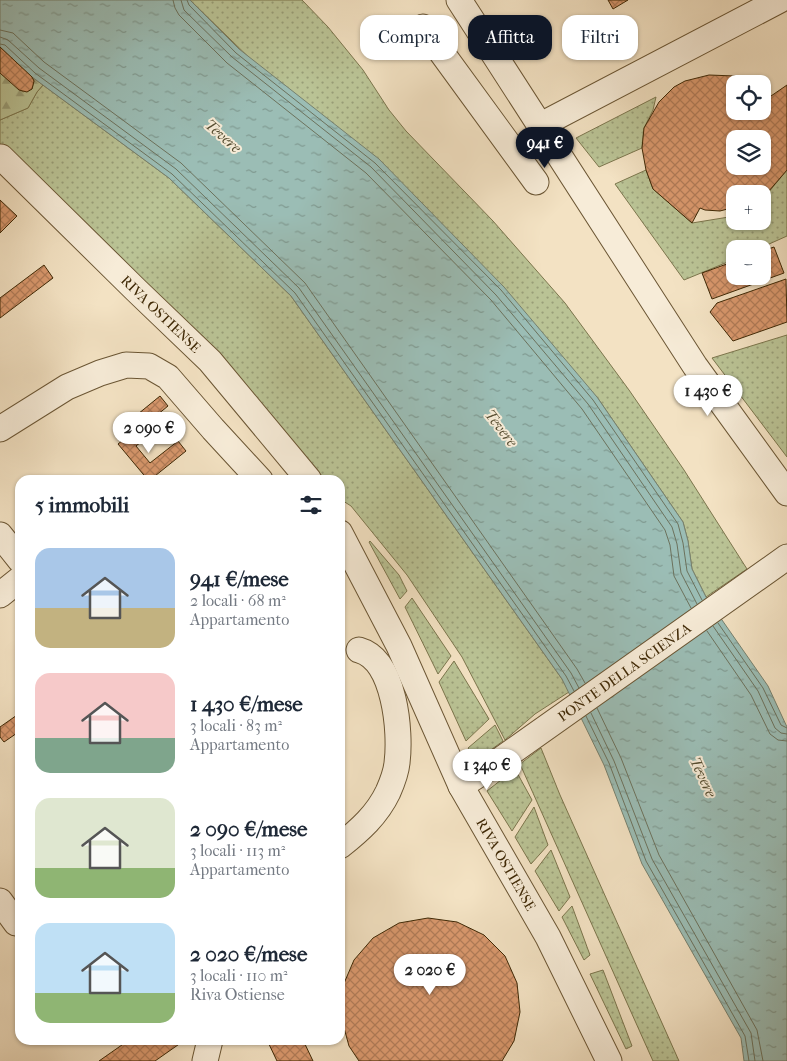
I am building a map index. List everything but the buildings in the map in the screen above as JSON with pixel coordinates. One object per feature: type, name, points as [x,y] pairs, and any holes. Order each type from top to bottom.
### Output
[{"type":"street","points":[[459,0],[695,366],[787,493]]},
{"type":"street","points":[[541,125],[780,0]]},
{"type":"street","points":[[447,60],[536,182]]},
{"type":"street","name":"RIVA OSTIENSE","points":[[1,157],[210,361],[305,475]]},
{"type":"street","points":[[0,429],[67,387],[100,372],[126,365],[149,366],[168,377],[255,475]]},
{"type":"street","points":[[0,534],[15,554]]},
{"type":"street","name":"RIVA OSTIENSE","points":[[345,543],[399,646],[461,786],[548,937],[609,1061]]},
{"type":"street","name":"PONTE DELLA SCIENZA","points":[[461,786],[787,557]]},
{"type":"street","points":[[0,595],[15,583]]},
{"type":"street","points":[[345,842],[363,827],[379,808],[392,783],[397,764],[398,724],[390,690],[382,670],[376,662],[370,655],[358,650]]},
{"type":"street","points":[[0,901],[12,926]]},
{"type":"street","points":[[205,1061],[209,1045]]},
{"type":"green space","points":[[190,0],[302,0],[328,27],[363,70],[389,110],[406,131],[493,221],[565,303],[629,390],[684,470],[747,569],[706,597],[692,569],[683,522],[597,397]]},
{"type":"green space","points":[[0,73],[23,92],[32,89],[34,81],[32,77],[43,85],[28,108],[0,120]]},
{"type":"green space","points":[[43,85],[169,178],[291,296],[562,679],[569,692],[535,714],[505,740],[462,657],[407,575],[351,506],[345,502],[345,475],[314,475],[0,145],[0,120],[28,108]]},
{"type":"green space","points":[[656,97],[653,110],[644,128],[642,148],[599,167],[576,138]]},
{"type":"green space","points":[[646,170],[653,189],[692,223],[726,217],[726,230],[771,230],[771,189],[787,170],[787,236],[771,243],[771,240],[726,240],[726,263],[684,280],[615,184]]},
{"type":"green space","points":[[787,335],[787,457],[712,358]]},
{"type":"green space","points":[[369,542],[399,575],[407,591],[400,599]]},
{"type":"green space","points":[[412,598],[451,656],[438,674],[405,607]]},
{"type":"green space","points":[[454,661],[489,719],[466,741],[439,682]]},
{"type":"green space","points":[[495,725],[503,741],[477,760],[468,748]]},
{"type":"green space","points":[[541,748],[560,795],[679,1061],[653,1061],[520,764]]},
{"type":"green space","points":[[515,769],[532,800],[512,831],[487,791]]},
{"type":"green space","points":[[534,807],[548,845],[531,864],[515,837]]},
{"type":"green space","points":[[551,850],[570,897],[559,911],[535,871]]},
{"type":"green space","points":[[572,906],[590,955],[584,960],[562,917]]},
{"type":"green space","points":[[603,970],[632,1046],[626,1049],[590,974]]},
{"type":"water","name":"Tevere","points":[[0,0],[190,0],[239,49],[379,159],[504,287],[597,397],[683,522],[692,569],[706,597],[768,686],[787,727],[787,1061],[744,1061],[741,1038],[642,864],[604,765],[562,679],[291,296],[169,178],[32,77],[0,47]]}]
